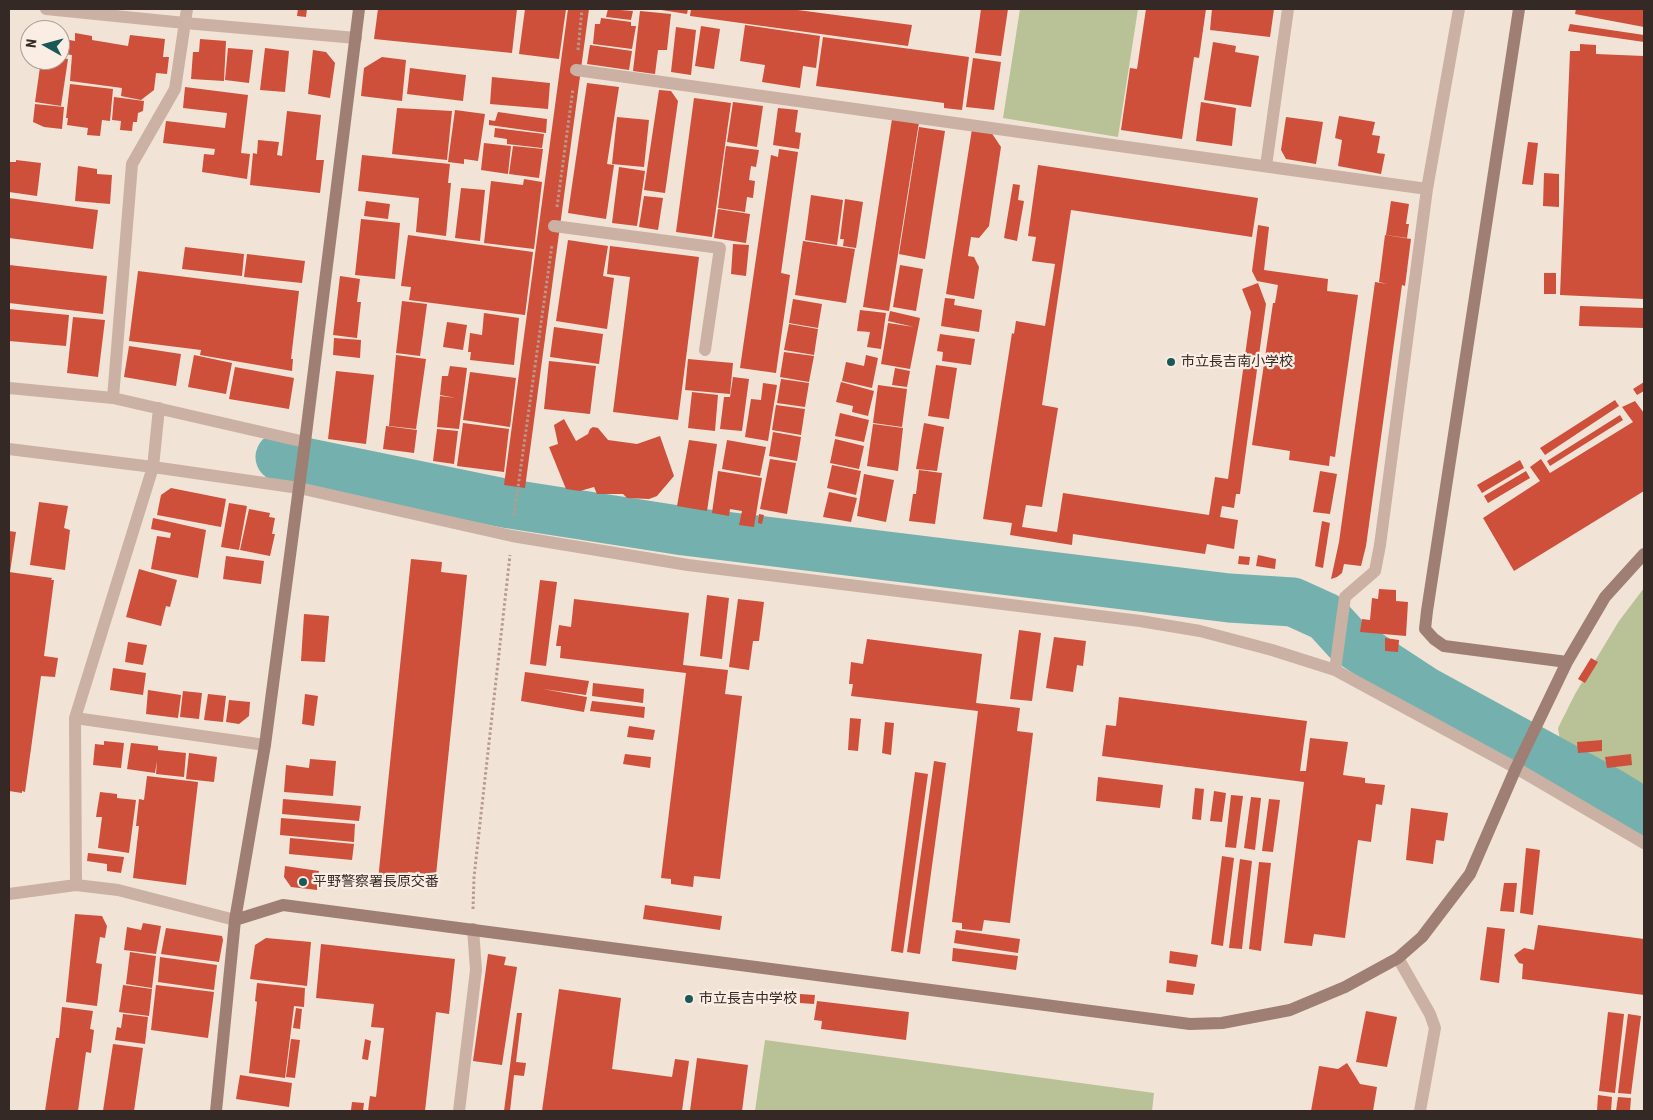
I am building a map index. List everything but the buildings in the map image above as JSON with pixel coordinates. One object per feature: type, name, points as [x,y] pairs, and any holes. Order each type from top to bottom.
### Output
[{"type":"street","points":[[46,9],[356,38]]},
{"type":"street","points":[[113,398],[132,164],[175,89],[187,9]]},
{"type":"street","points":[[216,1111],[236,920],[265,746],[359,9]]},
{"type":"street","points":[[1266,166],[1288,9]]},
{"type":"street","points":[[1335,670],[1345,597],[1374,571],[1376,562],[1427,189],[1459,9]]},
{"type":"street","points":[[1519,9],[1426,611],[1425,629],[1444,646],[1567,662]]},
{"type":"street","points":[[576,70],[1427,189]]},
{"type":"street","points":[[554,226],[720,248],[705,350]]},
{"type":"street","points":[[9,388],[113,398],[305,442]]},
{"type":"street","points":[[76,885],[75,718],[153,467],[159,408]]},
{"type":"street","points":[[9,449],[298,488],[512,536],[688,565],[1148,622],[1200,631],[1272,650],[1335,670],[1516,768],[1644,843]]},
{"type":"street","points":[[9,894],[76,885],[118,890],[236,920],[283,905],[1190,1024],[1222,1023],[1290,1010],[1345,987],[1398,958],[1422,937],[1470,874],[1516,768],[1567,662],[1605,597],[1644,554]]},
{"type":"street","points":[[75,718],[265,746]]},
{"type":"street","points":[[459,1111],[476,970],[473,929]]},
{"type":"street","points":[[1398,958],[1430,1014],[1434,1028],[1420,1111]]},
{"type":"path","points":[[473,929],[474,877],[512,536],[576,70],[582,9]]},
{"type":"green space","points":[[1020,9],[1138,9],[1118,137],[1003,118]]},
{"type":"green space","points":[[1644,588],[1644,801],[1562,753],[1558,728],[1575,694],[1619,621]]},
{"type":"green space","points":[[765,1040],[1154,1093],[1152,1111],[755,1111]]},
{"type":"waterway","points":[[280,457],[504,503],[684,531],[1229,598],[1293,602],[1326,617],[1347,640],[1425,691],[1608,791],[1644,813]]},
{"type":"place","name":"市立長吉南小学校","points":[[1171,362]]},
{"type":"place","name":"平野警察署長原交番","points":[[303,882]]},
{"type":"place","name":"市立長吉中学校","points":[[689,999]]}]
